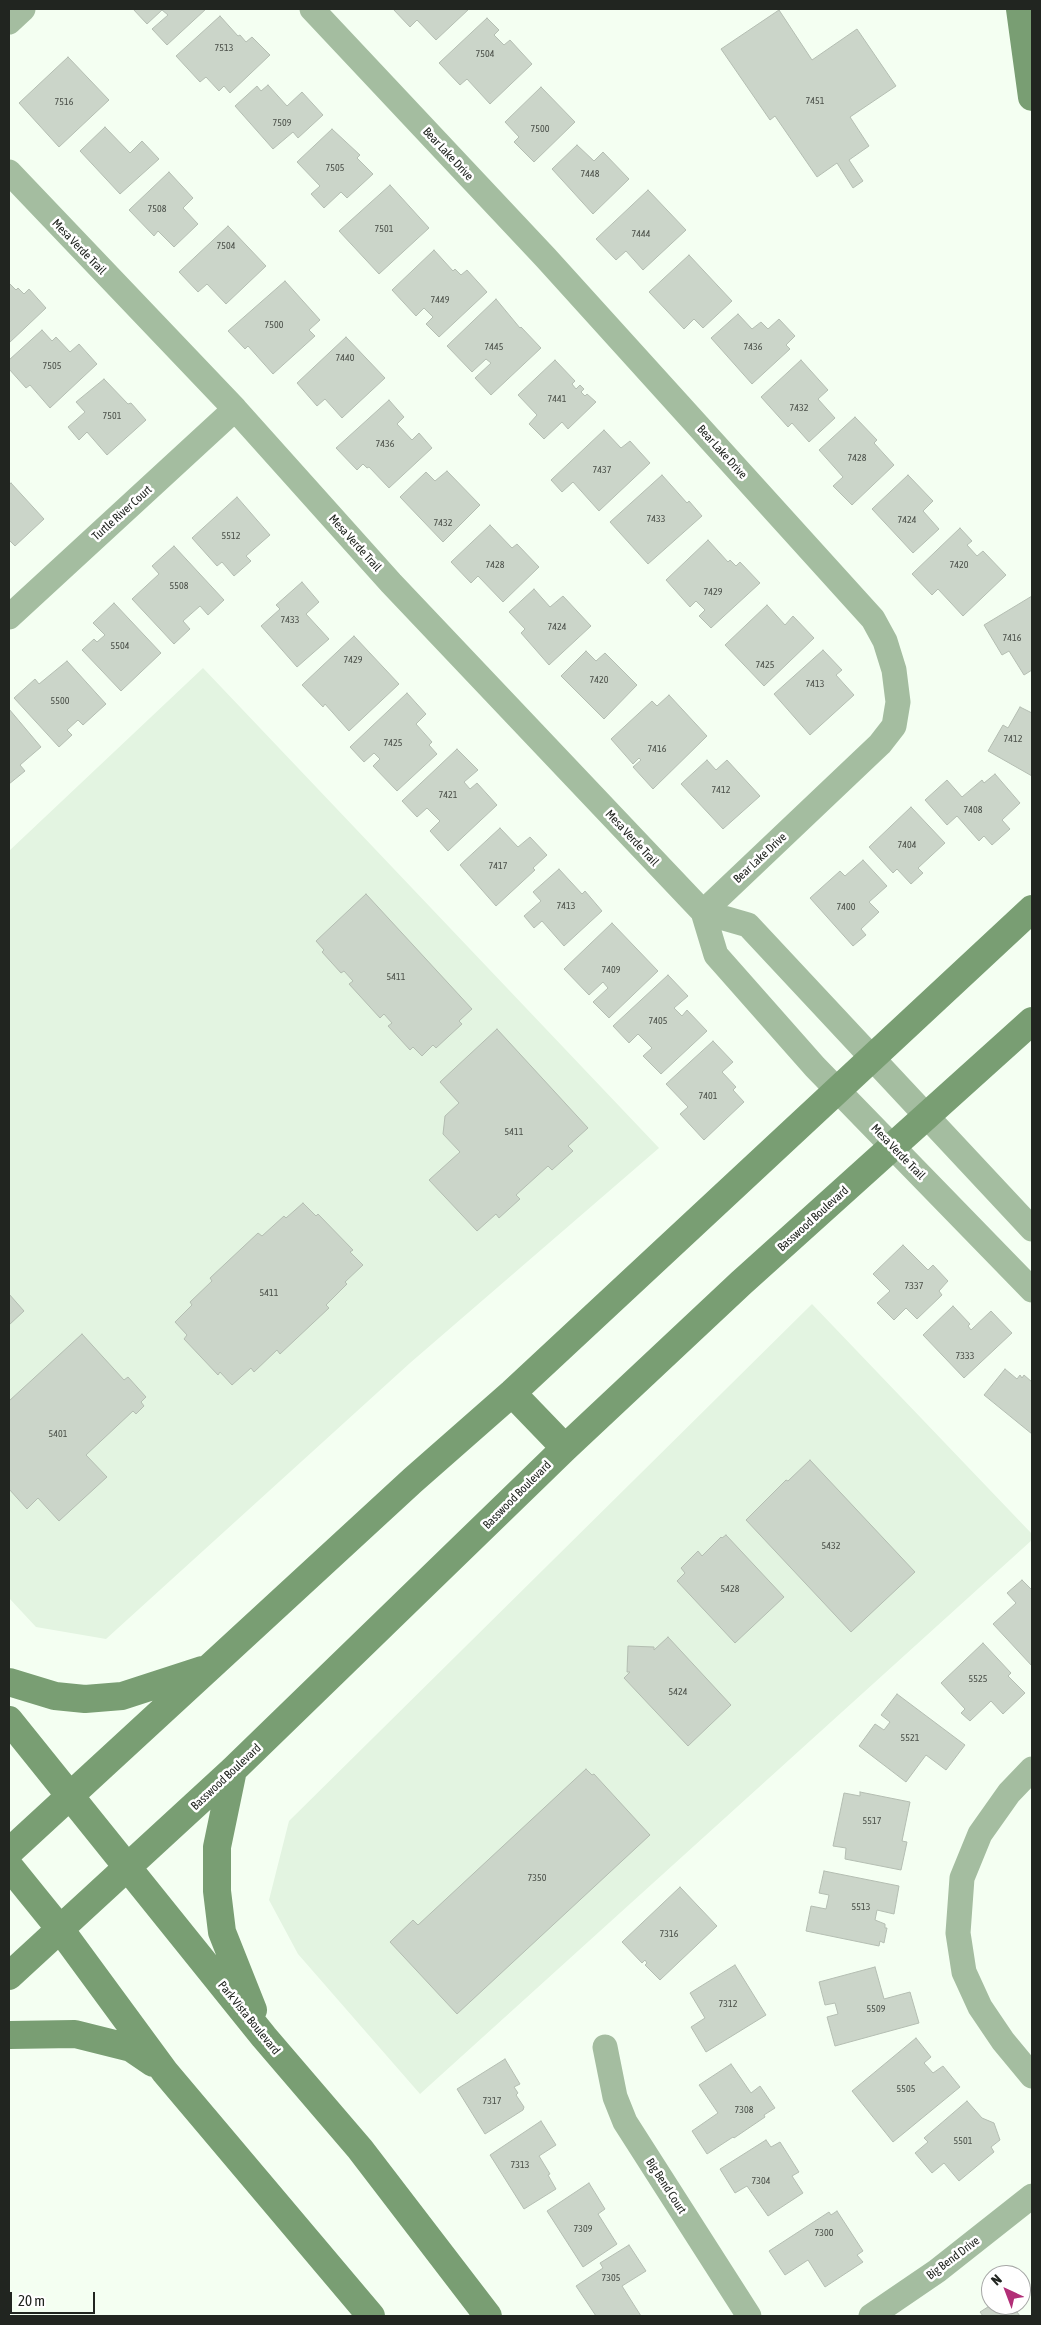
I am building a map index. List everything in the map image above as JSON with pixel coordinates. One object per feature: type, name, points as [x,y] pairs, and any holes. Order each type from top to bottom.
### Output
[{"type":"main road","points":[[1020,9],[1032,97]]},
{"type":"main road","points":[[9,1852],[413,1480],[512,1393],[1032,910]]},
{"type":"main road","name":"Basswood Boulevard","points":[[9,1976],[233,1770],[565,1448],[741,1283],[1032,1022]]},
{"type":"main road","points":[[512,1393],[565,1448]]},
{"type":"main road","points":[[9,1682],[55,1696],[85,1700],[122,1696],[211,1667]]},
{"type":"main road","name":"Park Vista Boulevard","points":[[9,1720],[264,2037],[360,2149],[488,2316]]},
{"type":"main road","points":[[233,1770],[217,1847],[217,1891],[222,1932],[264,2037]]},
{"type":"main road","points":[[9,1866],[60,1929],[165,2072],[371,2316]]},
{"type":"main road","points":[[9,2035],[76,2034],[132,2048],[165,2072]]},
{"type":"street","points":[[9,22],[22,9]]},
{"type":"street","name":"Bear Lake Drive","points":[[312,9],[553,265],[873,619],[885,641],[894,670],[898,702],[894,726],[880,744],[702,912]]},
{"type":"street","name":"Mesa Verde Trail","points":[[9,172],[235,409],[391,582],[702,912],[716,955],[838,1090],[1032,1290]]},
{"type":"street","name":"Turtle River Court","points":[[9,617],[235,409]]},
{"type":"street","points":[[702,912],[748,925],[1032,1229]]},
{"type":"street","points":[[1032,1769],[1009,1793],[980,1834],[962,1878],[958,1934],[964,1972],[980,2007],[1003,2041],[1032,2076]]},
{"type":"street","name":"Big Bend Court","points":[[605,2047],[615,2097],[625,2122],[749,2316]]},
{"type":"street","name":"Big Bend Drive","points":[[871,2316],[937,2271],[1032,2196]]},
{"type":"shaded area","points":[[203,668],[659,1148],[410,1363],[106,1639],[36,1627],[9,1598],[9,851]]},
{"type":"shaded area","points":[[812,1304],[1032,1534],[1032,1540],[420,2094],[298,1954],[269,1900],[289,1821]]},
{"type":"building","points":[[133,9],[206,9],[167,45],[152,29],[168,15],[162,10],[147,24]]},
{"type":"building","points":[[393,9],[469,9],[436,40],[417,20],[410,27]]},
{"type":"building","points":[[779,10],[812,60],[857,29],[896,86],[850,117],[869,146],[849,160],[863,181],[853,188],[837,163],[817,177],[775,116],[770,120],[721,49]]},
{"type":"building","points":[[220,16],[238,36],[240,35],[246,42],[252,37],[270,55],[230,93],[224,86],[219,91],[206,77],[200,82],[176,56]]},
{"type":"building","points":[[487,18],[499,30],[494,35],[504,45],[510,40],[532,64],[490,104],[467,79],[460,85],[439,63]]},
{"type":"building","points":[[68,57],[109,100],[59,147],[19,103]]},
{"type":"building","points":[[268,85],[287,106],[302,92],[323,115],[298,138],[293,132],[273,149],[235,106],[257,86],[261,91]]},
{"type":"building","points":[[541,87],[575,122],[534,162],[514,142],[519,137],[505,122]]},
{"type":"building","points":[[105,127],[130,153],[142,141],[159,159],[120,194],[80,151]]},
{"type":"building","points":[[332,129],[360,155],[357,158],[373,174],[347,198],[341,192],[324,208],[311,194],[320,186],[297,162]]},
{"type":"building","points":[[577,145],[594,161],[603,152],[629,179],[593,214],[552,169]]},
{"type":"building","points":[[169,172],[193,198],[183,208],[198,224],[174,247],[158,231],[154,236],[129,210]]},
{"type":"building","points":[[390,185],[429,228],[379,274],[339,231]]},
{"type":"building","points":[[648,190],[686,230],[643,270],[626,251],[616,260],[596,239]]},
{"type":"building","points":[[228,226],[266,266],[226,304],[207,284],[198,292],[179,272]]},
{"type":"building","points":[[434,250],[453,271],[455,269],[461,275],[467,270],[487,292],[439,337],[426,324],[433,317],[424,308],[416,316],[392,290]]},
{"type":"building","points":[[689,255],[732,301],[703,328],[694,319],[684,329],[649,292]]},
{"type":"building","points":[[285,281],[320,320],[309,330],[315,336],[273,374],[248,346],[245,349],[228,331]]},
{"type":"building","points":[[9,283],[16,290],[18,288],[24,294],[29,289],[46,308],[9,343]]},
{"type":"building","points":[[496,299],[520,328],[541,348],[491,395],[475,378],[491,363],[486,359],[472,372],[447,346]]},
{"type":"building","points":[[738,314],[752,329],[761,322],[768,329],[779,319],[795,336],[786,345],[790,349],[752,384],[711,338]]},
{"type":"building","points":[[42,330],[52,341],[56,337],[70,352],[79,344],[97,364],[50,408],[30,385],[26,388],[9,369],[9,360]]},
{"type":"building","points":[[346,337],[385,378],[342,418],[325,399],[317,406],[297,383]]},
{"type":"building","points":[[555,360],[575,381],[572,384],[576,389],[580,385],[584,389],[581,392],[585,396],[587,394],[596,402],[568,429],[562,422],[544,439],[529,424],[537,415],[518,395]]},
{"type":"building","points":[[801,360],[828,390],[818,399],[835,418],[809,442],[792,423],[788,427],[761,397]]},
{"type":"building","points":[[104,379],[128,404],[131,403],[146,420],[107,455],[87,432],[79,440],[68,427],[85,412],[76,402]]},
{"type":"building","points":[[389,400],[404,417],[397,424],[412,440],[419,433],[432,448],[389,488],[369,467],[367,468],[363,464],[357,470],[336,448]]},
{"type":"building","points":[[855,417],[877,440],[874,443],[894,465],[852,505],[833,486],[843,477],[819,450]]},
{"type":"building","points":[[604,430],[621,448],[630,441],[650,463],[599,511],[573,482],[562,492],[551,480]]},
{"type":"building","points":[[447,471],[480,505],[443,542],[400,497],[426,472],[435,481]]},
{"type":"building","points":[[662,475],[687,503],[689,501],[702,516],[648,564],[610,522]]},
{"type":"building","points":[[908,475],[933,501],[923,511],[939,529],[913,553],[872,509]]},
{"type":"building","points":[[11,483],[44,519],[15,546],[9,540],[9,485]]},
{"type":"building","points":[[237,497],[270,535],[246,556],[251,561],[234,576],[222,562],[217,566],[192,538]]},
{"type":"building","points":[[490,525],[512,548],[517,544],[539,567],[503,602],[478,576],[471,583],[451,562]]},
{"type":"building","points":[[960,528],[972,541],[967,545],[977,556],[983,551],[1006,575],[963,616],[938,589],[932,595],[912,574]]},
{"type":"building","points":[[708,540],[728,562],[730,560],[736,566],[740,562],[760,583],[711,628],[699,616],[705,610],[696,601],[690,607],[666,580]]},
{"type":"building","points":[[174,546],[224,600],[208,615],[200,606],[183,621],[190,629],[174,644],[132,599],[159,574],[152,566]]},
{"type":"building","points":[[302,582],[319,602],[306,614],[329,639],[297,667],[261,626],[280,609],[276,605]]},
{"type":"building","points":[[534,589],[550,607],[563,596],[591,626],[549,665],[521,633],[525,629],[509,612]]},
{"type":"building","points":[[1032,596],[1032,670],[1024,675],[1009,651],[1002,655],[984,625]]},
{"type":"building","points":[[114,603],[161,653],[121,691],[82,650],[94,639],[97,642],[105,635],[93,623]]},
{"type":"building","points":[[767,605],[785,625],[793,616],[814,638],[764,686],[725,645]]},
{"type":"building","points":[[354,636],[399,684],[349,731],[325,704],[323,707],[302,685]]},
{"type":"building","points":[[823,650],[842,670],[836,675],[854,695],[810,735],[774,694]]},
{"type":"building","points":[[586,651],[596,661],[605,653],[637,685],[604,719],[561,676]]},
{"type":"building","points":[[67,661],[106,704],[83,725],[78,720],[67,730],[72,735],[59,747],[14,698],[35,679],[39,684]]},
{"type":"building","points":[[407,693],[426,714],[416,724],[432,742],[429,745],[437,754],[397,791],[373,766],[380,759],[374,753],[364,762],[350,747]]},
{"type":"building","points":[[669,695],[707,736],[653,789],[633,767],[641,760],[639,758],[633,764],[611,739],[652,701],[657,706]]},
{"type":"building","points":[[1020,707],[1032,713],[1032,776],[988,751],[1003,725],[1008,728]]},
{"type":"building","points":[[9,709],[41,747],[20,765],[25,771],[9,784]]},
{"type":"building","points":[[457,749],[478,770],[464,782],[470,789],[477,783],[497,805],[448,851],[430,831],[440,821],[427,808],[417,817],[402,801]]},
{"type":"building","points":[[707,760],[716,770],[727,760],[760,796],[723,829],[681,784]]},
{"type":"building","points":[[995,774],[1020,803],[1002,820],[1010,829],[992,845],[984,836],[979,841],[957,816],[947,825],[925,800],[947,780],[962,797],[982,780],[984,783]]},
{"type":"building","points":[[911,807],[945,843],[918,868],[923,873],[911,884],[897,869],[893,873],[869,847]]},
{"type":"building","points":[[500,828],[518,847],[530,837],[547,855],[533,868],[535,870],[496,906],[460,865]]},
{"type":"building","points":[[863,860],[887,886],[869,902],[879,912],[861,929],[866,935],[853,946],[810,898],[840,871],[845,876]]},
{"type":"building","points":[[559,869],[582,894],[585,891],[602,911],[564,946],[542,921],[534,928],[524,916],[541,901],[533,892]]},
{"type":"building","points":[[366,894],[472,1009],[459,1021],[462,1024],[436,1048],[433,1045],[422,1056],[413,1047],[410,1050],[388,1026],[392,1023],[384,1014],[380,1018],[349,984],[353,981],[344,971],[341,973],[322,952],[324,950],[316,941]]},
{"type":"building","points":[[612,923],[658,971],[609,1018],[593,1002],[608,988],[603,982],[589,995],[564,969]]},
{"type":"building","points":[[668,975],[688,996],[674,1008],[682,1016],[687,1010],[707,1031],[661,1074],[643,1056],[652,1048],[638,1034],[629,1043],[613,1026]]},
{"type":"building","points":[[497,1029],[588,1128],[568,1146],[573,1151],[552,1170],[548,1166],[516,1195],[520,1199],[499,1218],[496,1214],[477,1231],[429,1180],[460,1152],[443,1134],[445,1116],[459,1103],[440,1082]]},
{"type":"building","points":[[713,1041],[733,1062],[722,1072],[736,1087],[733,1090],[744,1102],[704,1140],[680,1114],[688,1107],[666,1084]]},
{"type":"building","points":[[303,1203],[316,1216],[318,1214],[353,1250],[350,1252],[363,1265],[345,1282],[347,1284],[326,1305],[329,1308],[280,1354],[277,1350],[254,1372],[251,1368],[232,1385],[220,1372],[218,1375],[184,1339],[187,1335],[175,1322],[192,1305],[190,1302],[212,1281],[210,1278],[258,1233],[262,1236],[284,1216],[286,1218]]},
{"type":"building","points":[[903,1245],[928,1270],[933,1265],[948,1281],[939,1291],[942,1295],[917,1319],[906,1308],[894,1320],[877,1303],[890,1291],[873,1274]]},
{"type":"building","points":[[9,1294],[24,1311],[9,1325]]},
{"type":"building","points":[[953,1306],[970,1324],[968,1326],[971,1330],[991,1311],[1012,1333],[964,1378],[923,1335]]},
{"type":"building","points":[[82,1334],[124,1380],[128,1377],[146,1397],[141,1402],[144,1406],[136,1414],[133,1411],[86,1455],[107,1477],[59,1521],[38,1498],[27,1509],[9,1489],[9,1401]]},
{"type":"building","points":[[1005,1369],[1017,1379],[1020,1375],[1022,1378],[1024,1375],[1032,1382],[1032,1434],[984,1395]]},
{"type":"building","points":[[810,1460],[915,1572],[851,1632],[746,1520],[786,1480],[788,1481]]},
{"type":"building","points":[[726,1535],[784,1597],[735,1643],[677,1581],[685,1573],[681,1568],[698,1551],[702,1556],[721,1537]]},
{"type":"building","points":[[1022,1580],[1032,1588],[1032,1666],[993,1624],[1016,1603],[1007,1593]]},
{"type":"building","points":[[668,1637],[731,1705],[688,1746],[624,1678],[630,1672],[627,1672],[628,1646],[654,1647],[654,1650]]},
{"type":"building","points":[[983,1643],[1011,1673],[1008,1676],[1025,1693],[1003,1714],[991,1701],[970,1721],[961,1713],[965,1709],[941,1683]]},
{"type":"building","points":[[897,1694],[965,1745],[946,1770],[926,1755],[906,1782],[859,1746],[875,1724],[884,1730],[890,1722],[881,1715]]},
{"type":"building","points":[[586,1769],[592,1775],[594,1774],[650,1835],[457,2014],[390,1942],[413,1920],[418,1925]]},
{"type":"building","points":[[860,1792],[910,1802],[902,1841],[907,1842],[901,1870],[845,1859],[846,1848],[833,1846],[844,1793],[860,1796]]},
{"type":"building","points":[[824,1871],[899,1886],[894,1914],[877,1910],[875,1920],[885,1924],[885,1928],[887,1928],[884,1943],[880,1941],[879,1946],[806,1931],[811,1906],[826,1909],[829,1895],[819,1893]]},
{"type":"building","points":[[680,1887],[717,1926],[660,1980],[645,1965],[647,1963],[645,1960],[642,1963],[622,1942]]},
{"type":"building","points":[[735,1965],[766,2015],[706,2052],[691,2027],[705,2018],[690,1993]]},
{"type":"building","points":[[875,1967],[884,1999],[910,1992],[919,2023],[835,2046],[827,2017],[838,2014],[835,2003],[825,2005],[819,1982]]},
{"type":"building","points":[[916,2038],[931,2057],[924,2063],[933,2073],[943,2066],[960,2087],[893,2142],[852,2091]]},
{"type":"building","points":[[505,2059],[520,2084],[514,2087],[518,2093],[516,2095],[524,2107],[523,2110],[485,2134],[457,2089]]},
{"type":"building","points":[[731,2064],[751,2093],[760,2086],[775,2108],[734,2138],[707,2154],[692,2131],[718,2113],[699,2085]]},
{"type":"building","points":[[967,2101],[982,2118],[994,2123],[1000,2140],[991,2147],[994,2152],[959,2181],[944,2163],[932,2173],[915,2153],[928,2142],[924,2138]]},
{"type":"building","points":[[541,2121],[556,2145],[539,2156],[550,2174],[548,2175],[556,2189],[524,2209],[490,2155]]},
{"type":"building","points":[[766,2140],[771,2147],[780,2142],[799,2172],[792,2176],[803,2193],[768,2216],[747,2186],[735,2193],[720,2169]]},
{"type":"building","points":[[589,2183],[605,2209],[598,2214],[617,2244],[583,2267],[547,2211]]},
{"type":"building","points":[[837,2211],[863,2251],[857,2255],[863,2262],[825,2287],[808,2260],[785,2275],[769,2251],[829,2212],[831,2215]]},
{"type":"building","points":[[629,2245],[646,2271],[622,2286],[641,2316],[596,2316],[576,2286],[603,2268],[600,2263]]},
{"type":"building","points":[[982,2315],[1020,2316],[983,2316]]}]
